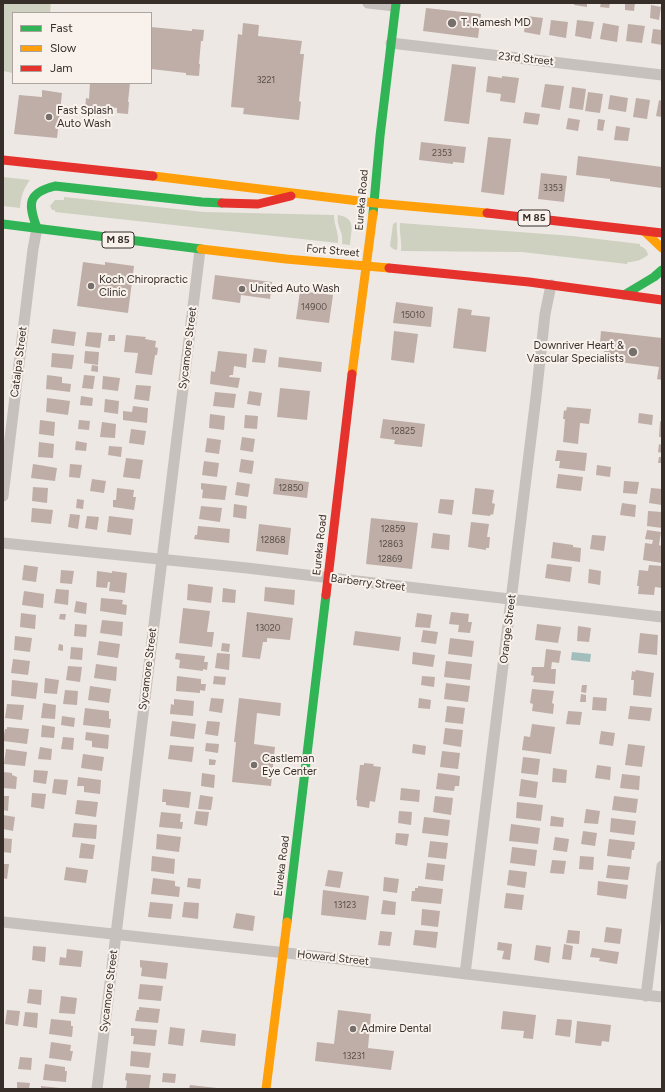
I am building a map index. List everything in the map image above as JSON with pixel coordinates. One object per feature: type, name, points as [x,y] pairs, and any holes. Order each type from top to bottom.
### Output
[{"type":"main road","name":"Eureka Road","points":[[266,1089],[329,578],[345,430],[375,203],[380,136],[395,5]]},
{"type":"main road","name":"M 85","points":[[3,160],[375,203],[465,210],[662,233]]},
{"type":"main road","points":[[37,228],[31,210],[33,198],[40,190],[55,186],[202,202],[258,204],[301,194]]},
{"type":"main road","name":"Fort Street","points":[[3,224],[200,250],[551,285],[662,300]]},
{"type":"main road","points":[[644,231],[662,248]]},
{"type":"main road","points":[[624,295],[654,277],[662,270]]},
{"type":"street","points":[[368,3],[395,5]]},
{"type":"street","name":"23rd Street","points":[[391,43],[662,75]]},
{"type":"street","name":"Catalpa Street","points":[[3,496],[33,249],[37,228]]},
{"type":"street","name":"Sycamore Street","points":[[97,1089],[200,250]]},
{"type":"street","name":"Orange Street","points":[[465,974],[545,314],[551,285]]},
{"type":"street","name":"Barberry Street","points":[[3,543],[161,559],[662,617]]},
{"type":"street","points":[[646,996],[662,866]]},
{"type":"street","name":"Howard Street","points":[[3,922],[662,997]]},
{"type":"green space","points":[[3,3],[51,3],[50,12],[12,12],[12,73],[3,71]]},
{"type":"green space","points":[[3,177],[30,180],[23,193],[20,208],[3,206]]},
{"type":"green space","points":[[64,197],[204,212],[334,215],[338,243],[55,212],[55,210],[52,210],[50,206],[55,200],[64,200]]},
{"type":"green space","points":[[338,215],[348,219],[352,226],[350,245],[342,244],[342,235],[338,223]]},
{"type":"green space","points":[[397,222],[397,250],[390,246],[393,224]]},
{"type":"green space","points":[[400,223],[572,236],[640,244],[640,246],[646,250],[648,255],[634,262],[628,262],[627,264],[522,252],[401,251]]},
{"type":"water","points":[[572,652],[591,654],[590,662],[571,660]]},
{"type":"building","points":[[575,3],[587,3],[587,7],[574,5]]},
{"type":"building","points":[[601,3],[610,3],[609,8],[600,7]]},
{"type":"building","points":[[625,3],[635,3],[634,11],[625,10]]},
{"type":"building","points":[[651,5],[661,7],[659,20],[650,18]]},
{"type":"building","name":"T. Ramesh MD","points":[[426,8],[481,14],[478,38],[423,31]]},
{"type":"building","points":[[526,16],[543,18],[540,35],[524,32]]},
{"type":"building","points":[[551,20],[568,22],[566,38],[549,35]]},
{"type":"building","points":[[577,20],[594,22],[591,39],[575,36]]},
{"type":"building","points":[[243,23],[259,25],[258,36],[302,41],[300,54],[304,54],[299,101],[301,102],[299,120],[243,114],[244,108],[231,107],[238,34],[242,35]]},
{"type":"building","points":[[603,23],[619,26],[617,42],[600,39]]},
{"type":"building","points":[[628,24],[645,26],[642,43],[626,41]]},
{"type":"building","points":[[152,27],[192,31],[192,29],[204,30],[203,41],[201,41],[199,76],[186,75],[186,73],[152,69]]},
{"type":"building","points":[[653,29],[662,30],[662,45],[651,43]]},
{"type":"building","points":[[452,64],[476,67],[469,124],[444,121]]},
{"type":"building","points":[[488,76],[519,78],[515,103],[500,101],[501,94],[486,92]]},
{"type":"building","points":[[90,84],[130,84],[128,114],[117,113],[117,108],[96,106],[96,110],[85,109],[86,98],[89,99]]},
{"type":"building","points":[[545,84],[564,86],[560,110],[541,107]]},
{"type":"building","points":[[572,87],[586,89],[583,110],[569,108]]},
{"type":"building","points":[[42,90],[62,93],[57,138],[14,134],[19,95],[42,97]]},
{"type":"building","points":[[588,92],[603,94],[600,113],[585,111]]},
{"type":"building","points":[[610,95],[628,98],[626,112],[608,109]]},
{"type":"building","points":[[636,98],[650,100],[647,119],[633,117]]},
{"type":"building","points":[[659,100],[662,101],[662,117],[656,116]]},
{"type":"building","points":[[525,112],[540,114],[538,125],[523,123]]},
{"type":"building","points":[[568,118],[580,120],[578,131],[566,129]]},
{"type":"building","points":[[598,119],[605,120],[603,131],[597,130]]},
{"type":"building","points":[[616,126],[630,128],[628,141],[614,140]]},
{"type":"building","points":[[488,137],[511,139],[504,195],[481,192]]},
{"type":"building","points":[[421,142],[466,147],[464,163],[453,162],[453,164],[419,160]]},
{"type":"building","points":[[578,156],[662,167],[662,188],[576,175]]},
{"type":"building","points":[[541,173],[567,176],[564,202],[538,199]]},
{"type":"building","points":[[83,262],[105,265],[105,262],[134,266],[128,313],[77,306]]},
{"type":"building","name":"United Auto Wash","points":[[215,275],[272,282],[270,299],[241,295],[240,303],[212,299]]},
{"type":"building","points":[[300,291],[333,295],[329,323],[296,319]]},
{"type":"building","points":[[396,302],[433,307],[431,327],[393,323]]},
{"type":"building","points":[[458,308],[472,310],[471,315],[490,317],[486,352],[453,348]]},
{"type":"building","points":[[53,329],[76,332],[74,346],[51,343]]},
{"type":"building","points":[[394,331],[418,334],[414,363],[391,360]]},
{"type":"building","name":"Downriver Heart & Vascular Specialists","points":[[601,331],[662,338],[662,380],[657,379],[659,367],[603,360],[605,343],[600,343]]},
{"type":"building","points":[[87,332],[102,333],[100,348],[85,346]]},
{"type":"building","points":[[109,335],[115,335],[115,341],[108,341]]},
{"type":"building","points":[[126,335],[146,337],[145,339],[156,341],[155,347],[158,348],[157,355],[155,355],[152,375],[135,373],[138,353],[124,352]]},
{"type":"building","points":[[254,348],[267,350],[265,363],[252,362]]},
{"type":"building","points":[[85,351],[99,352],[98,365],[84,363]]},
{"type":"building","points":[[218,351],[247,354],[246,368],[234,366],[233,375],[230,375],[229,377],[240,378],[238,388],[210,384],[211,371],[215,372]]},
{"type":"building","points":[[52,353],[74,355],[72,369],[51,367]]},
{"type":"building","points":[[279,357],[322,362],[321,372],[278,367]]},
{"type":"building","points":[[92,365],[98,366],[98,372],[91,371]]},
{"type":"building","points":[[47,375],[62,377],[62,383],[71,384],[70,392],[46,389]]},
{"type":"building","points":[[84,375],[95,376],[93,389],[82,388]]},
{"type":"building","points":[[103,376],[120,378],[118,391],[102,389]]},
{"type":"building","points":[[136,385],[151,386],[149,401],[134,399]]},
{"type":"building","points":[[280,388],[310,391],[307,420],[277,417]]},
{"type":"building","points":[[249,391],[262,393],[260,406],[247,404]]},
{"type":"building","points":[[215,392],[236,394],[234,408],[213,406]]},
{"type":"building","points":[[81,396],[93,398],[92,406],[80,405]]},
{"type":"building","points":[[47,398],[70,401],[68,415],[46,412]]},
{"type":"building","points":[[105,399],[119,401],[118,414],[104,412]]},
{"type":"building","points":[[133,406],[148,408],[147,423],[123,420],[123,411],[132,412]]},
{"type":"building","points":[[567,407],[591,409],[589,424],[580,423],[578,444],[563,442],[565,419],[563,419],[564,410],[566,411]]},
{"type":"building","points":[[639,413],[653,415],[652,425],[638,423]]},
{"type":"building","points":[[210,414],[225,416],[224,430],[209,428]]},
{"type":"building","points":[[245,415],[258,416],[257,429],[244,428]]},
{"type":"building","points":[[383,419],[425,424],[422,447],[394,444],[395,440],[380,438]]},
{"type":"building","points":[[40,420],[55,422],[54,436],[39,434]]},
{"type":"building","points":[[79,420],[90,421],[89,430],[78,429]]},
{"type":"building","points":[[660,421],[662,422],[662,437],[659,437]]},
{"type":"building","points":[[102,422],[116,424],[115,438],[100,437]]},
{"type":"building","points":[[131,429],[146,431],[144,445],[129,443]]},
{"type":"building","points":[[242,437],[255,439],[253,452],[240,450]]},
{"type":"building","points":[[207,438],[221,440],[219,454],[205,452]]},
{"type":"building","points":[[76,441],[87,443],[86,451],[75,450]]},
{"type":"building","points":[[39,442],[54,444],[53,458],[38,457]]},
{"type":"building","points":[[659,444],[662,445],[662,453],[658,452]]},
{"type":"building","points":[[109,446],[122,447],[121,457],[108,455]]},
{"type":"building","points":[[557,450],[587,453],[585,471],[559,468],[560,461],[555,461]]},
{"type":"building","points":[[659,457],[662,457],[662,463],[658,463]]},
{"type":"building","points":[[126,458],[143,460],[140,479],[123,477]]},
{"type":"building","points":[[241,459],[254,461],[252,474],[239,472]]},
{"type":"building","points":[[204,461],[219,463],[217,477],[202,475]]},
{"type":"building","points":[[33,464],[57,468],[55,481],[31,478]]},
{"type":"building","points":[[70,464],[82,465],[80,478],[69,477]]},
{"type":"building","points":[[597,465],[611,467],[610,477],[596,475]]},
{"type":"building","points":[[558,474],[583,477],[581,491],[556,488]]},
{"type":"building","points":[[275,478],[309,482],[307,498],[273,494]]},
{"type":"building","points":[[92,479],[106,481],[104,493],[90,491]]},
{"type":"building","points":[[624,481],[639,482],[637,494],[623,493]]},
{"type":"building","points":[[237,482],[250,484],[248,497],[235,495]]},
{"type":"building","points":[[201,483],[227,486],[225,500],[202,498],[203,490],[201,489]]},
{"type":"building","points":[[33,487],[48,488],[47,503],[32,501]]},
{"type":"building","points":[[117,488],[134,490],[133,497],[136,497],[134,510],[113,507],[113,500],[116,500]]},
{"type":"building","points":[[475,488],[494,490],[492,503],[495,504],[493,515],[472,514]]},
{"type":"building","points":[[651,488],[662,489],[662,505],[649,503]]},
{"type":"building","points":[[77,499],[84,500],[83,509],[76,508]]},
{"type":"building","points":[[440,499],[454,500],[452,515],[438,513]]},
{"type":"building","points":[[622,503],[636,505],[635,517],[620,515]]},
{"type":"building","points":[[234,504],[247,506],[246,519],[233,517]]},
{"type":"building","points":[[201,506],[222,508],[220,522],[199,519]]},
{"type":"building","points":[[32,508],[53,510],[51,524],[31,522]]},
{"type":"building","points":[[648,511],[662,512],[662,528],[647,526]]},
{"type":"building","points":[[70,514],[80,515],[78,529],[68,527]]},
{"type":"building","points":[[87,516],[99,517],[97,530],[85,528]]},
{"type":"building","points":[[109,516],[133,519],[131,535],[107,532]]},
{"type":"building","points":[[371,518],[418,523],[412,569],[366,564]]},
{"type":"building","points":[[471,522],[489,524],[487,537],[490,537],[489,548],[486,548],[486,550],[468,547]]},
{"type":"building","points":[[259,524],[291,528],[288,555],[256,551]]},
{"type":"building","points":[[198,526],[230,529],[229,543],[194,539],[195,535],[197,535]]},
{"type":"building","points":[[647,530],[661,532],[659,545],[662,546],[662,563],[643,560],[645,543],[652,544],[653,540],[645,539]]},
{"type":"building","points":[[433,533],[450,535],[449,550],[431,548]]},
{"type":"building","points":[[592,535],[606,536],[604,551],[590,549]]},
{"type":"building","points":[[553,542],[573,545],[573,547],[581,548],[580,562],[551,558]]},
{"type":"building","points":[[547,564],[572,567],[570,582],[545,578]]},
{"type":"building","points":[[24,565],[38,567],[36,582],[22,580]]},
{"type":"building","points":[[649,565],[662,566],[662,588],[655,587],[654,595],[638,594],[639,586],[637,586],[639,570],[648,571]]},
{"type":"building","points":[[589,569],[601,571],[600,585],[588,583]]},
{"type":"building","points":[[61,570],[74,571],[72,584],[60,583]]},
{"type":"building","points":[[97,571],[127,573],[125,593],[109,591],[110,582],[108,582],[107,588],[96,587]]},
{"type":"building","points":[[188,584],[213,587],[211,603],[187,600]]},
{"type":"building","points":[[265,587],[295,590],[294,605],[264,601]]},
{"type":"building","points":[[223,588],[236,590],[235,603],[222,602]]},
{"type":"building","points":[[56,589],[69,590],[68,605],[54,603]]},
{"type":"building","points":[[24,591],[44,594],[43,608],[22,605]]},
{"type":"building","points":[[101,598],[123,600],[122,604],[127,605],[126,615],[100,611]]},
{"type":"building","points":[[76,601],[87,603],[86,614],[74,612]]},
{"type":"building","points":[[183,608],[210,611],[207,632],[214,632],[212,647],[179,643]]},
{"type":"building","points":[[247,612],[293,618],[290,640],[267,638],[267,642],[263,642],[260,659],[242,657]]},
{"type":"building","points":[[451,612],[469,614],[468,622],[472,622],[470,633],[458,632],[459,625],[449,624]]},
{"type":"building","points":[[21,613],[36,615],[35,629],[20,627]]},
{"type":"building","points":[[417,613],[432,615],[430,628],[415,627]]},
{"type":"building","points":[[60,614],[66,614],[65,620],[59,619]]},
{"type":"building","points":[[102,620],[123,622],[122,636],[100,633]]},
{"type":"building","points":[[75,624],[87,625],[86,637],[74,636]]},
{"type":"building","points":[[537,624],[561,627],[558,643],[535,640]]},
{"type":"building","points":[[578,626],[591,628],[589,642],[577,641]]},
{"type":"building","points":[[423,630],[438,632],[436,644],[421,642]]},
{"type":"building","points":[[355,631],[401,637],[399,651],[353,645]]},
{"type":"building","points":[[640,633],[658,635],[657,655],[638,653]]},
{"type":"building","points":[[15,636],[32,638],[30,652],[14,650]]},
{"type":"building","points":[[450,638],[474,641],[472,657],[448,654]]},
{"type":"building","points":[[99,641],[120,644],[118,658],[97,655]]},
{"type":"building","points":[[222,643],[230,644],[229,652],[221,651]]},
{"type":"building","points":[[59,644],[63,645],[63,651],[58,650]]},
{"type":"building","points":[[71,647],[83,648],[82,660],[70,659]]},
{"type":"building","points":[[546,649],[561,651],[559,663],[552,662],[551,669],[556,669],[555,684],[533,682],[534,676],[531,675],[532,667],[544,667]]},
{"type":"building","points":[[413,652],[435,655],[433,667],[412,664]]},
{"type":"building","points":[[176,653],[205,656],[204,662],[208,662],[207,670],[203,669],[203,671],[179,668],[180,660],[175,659]]},
{"type":"building","points":[[217,653],[230,654],[229,670],[215,668]]},
{"type":"building","points":[[13,659],[30,661],[28,675],[11,673]]},
{"type":"building","points":[[446,661],[472,664],[470,680],[444,677]]},
{"type":"building","points":[[96,664],[117,667],[116,681],[94,678]]},
{"type":"building","points":[[68,666],[82,667],[80,682],[66,680]]},
{"type":"building","points":[[636,670],[654,673],[651,697],[633,695],[634,680],[631,680],[632,671],[635,672]]},
{"type":"building","points":[[177,676],[201,679],[201,684],[206,684],[205,691],[200,690],[200,693],[176,691]]},
{"type":"building","points":[[214,676],[226,677],[225,685],[213,684]]},
{"type":"building","points":[[422,676],[435,677],[434,687],[421,685]]},
{"type":"building","points":[[45,678],[59,680],[57,694],[44,693]]},
{"type":"building","points":[[12,680],[38,683],[36,699],[11,696]]},
{"type":"building","points":[[446,683],[470,686],[468,702],[444,699]]},
{"type":"building","points":[[582,685],[587,685],[586,693],[581,692]]},
{"type":"building","points":[[90,686],[111,689],[109,703],[88,700]]},
{"type":"building","points":[[532,689],[554,691],[552,703],[554,704],[553,714],[532,711],[533,704],[530,703]]},
{"type":"building","points":[[65,690],[78,691],[77,705],[63,704]]},
{"type":"building","points":[[581,694],[586,695],[586,702],[580,702]]},
{"type":"building","points":[[593,697],[607,698],[606,711],[592,710]]},
{"type":"building","points":[[211,698],[224,699],[222,713],[209,711]]},
{"type":"building","points":[[239,698],[281,703],[280,716],[257,713],[254,744],[275,747],[271,786],[232,782],[236,742],[234,742]]},
{"type":"building","points":[[419,698],[431,700],[430,709],[418,708]]},
{"type":"building","points":[[174,699],[194,701],[193,716],[170,714],[171,704],[174,705]]},
{"type":"building","points":[[43,703],[56,705],[55,719],[41,718]]},
{"type":"building","points":[[7,704],[24,705],[22,720],[5,718]]},
{"type":"building","points":[[447,706],[465,708],[463,724],[445,722]]},
{"type":"building","points":[[630,706],[652,708],[650,721],[628,719]]},
{"type":"building","points":[[85,708],[109,711],[109,719],[111,719],[110,728],[83,725]]},
{"type":"building","points":[[568,711],[582,712],[580,725],[566,724]]},
{"type":"building","points":[[62,716],[75,718],[74,727],[61,725]]},
{"type":"building","points":[[172,721],[196,724],[194,739],[170,736]]},
{"type":"building","points":[[207,721],[220,722],[218,736],[205,734]]},
{"type":"building","points":[[532,724],[555,727],[551,754],[522,750],[524,736],[530,737]]},
{"type":"building","points":[[42,725],[55,727],[54,738],[41,737]]},
{"type":"building","points":[[7,727],[29,729],[27,744],[3,741],[5,729],[7,729]]},
{"type":"building","points":[[445,728],[463,730],[461,747],[443,744]]},
{"type":"building","points":[[601,731],[615,733],[613,746],[599,744]]},
{"type":"building","points":[[86,732],[109,735],[108,749],[92,747],[92,741],[85,740]]},
{"type":"building","points":[[63,737],[74,738],[73,750],[61,749]]},
{"type":"building","points":[[206,743],[219,744],[218,753],[205,751]]},
{"type":"building","points":[[413,744],[426,746],[425,755],[412,753]]},
{"type":"building","points":[[628,744],[645,746],[642,767],[625,765]]},
{"type":"building","points":[[170,745],[194,747],[192,762],[168,759]]},
{"type":"building","points":[[40,747],[52,749],[51,760],[38,759]]},
{"type":"building","points":[[6,749],[27,752],[25,766],[4,764]]},
{"type":"building","points":[[442,751],[460,753],[458,769],[440,767]]},
{"type":"building","points":[[83,754],[104,757],[102,771],[81,768]]},
{"type":"building","points":[[523,757],[540,759],[538,775],[521,773]]},
{"type":"building","points":[[209,759],[216,760],[215,765],[209,765]]},
{"type":"building","points":[[364,763],[374,764],[373,766],[381,767],[375,802],[370,801],[369,808],[357,806],[356,800],[360,765],[364,765]]},
{"type":"building","points":[[597,765],[611,767],[610,780],[595,778]]},
{"type":"building","points":[[553,768],[567,770],[566,783],[552,782]]},
{"type":"building","points":[[34,770],[48,771],[46,784],[33,782]]},
{"type":"building","points":[[3,772],[12,773],[12,775],[17,777],[16,789],[3,788]]},
{"type":"building","points":[[202,773],[215,775],[214,788],[201,786]]},
{"type":"building","points":[[438,773],[460,776],[459,786],[455,786],[454,791],[436,789]]},
{"type":"building","points":[[622,774],[640,776],[639,790],[620,788]]},
{"type":"building","points":[[78,777],[101,780],[100,794],[84,792],[84,786],[77,786]]},
{"type":"building","points":[[54,779],[68,780],[66,795],[52,793]]},
{"type":"building","points":[[521,779],[538,782],[536,798],[519,796]]},
{"type":"building","points":[[401,788],[420,790],[419,802],[400,800]]},
{"type":"building","points":[[163,789],[191,792],[189,808],[166,805],[166,802],[162,802]]},
{"type":"building","points":[[32,793],[46,794],[44,809],[31,807]]},
{"type":"building","points":[[200,795],[213,797],[211,810],[198,809]]},
{"type":"building","points":[[3,796],[9,796],[8,811],[3,810]]},
{"type":"building","points":[[435,796],[453,798],[451,815],[433,812]]},
{"type":"building","points":[[614,796],[638,799],[636,813],[612,810]]},
{"type":"building","points":[[77,800],[98,802],[96,817],[75,814]]},
{"type":"building","points":[[517,802],[543,805],[541,821],[516,818]]},
{"type":"building","points":[[586,809],[600,811],[598,824],[584,823]]},
{"type":"building","points":[[196,811],[209,812],[207,826],[194,824]]},
{"type":"building","points":[[399,811],[412,812],[411,825],[398,823]]},
{"type":"building","points":[[161,812],[181,814],[180,822],[183,822],[182,829],[159,827]]},
{"type":"building","points":[[3,815],[15,817],[13,831],[3,829]]},
{"type":"building","points":[[551,816],[564,818],[563,827],[550,826]]},
{"type":"building","points":[[424,817],[450,820],[448,836],[422,833]]},
{"type":"building","points":[[611,818],[636,821],[634,835],[610,832]]},
{"type":"building","points":[[74,823],[97,825],[96,839],[72,837]]},
{"type":"building","points":[[511,824],[540,828],[538,844],[509,841]]},
{"type":"building","points":[[583,831],[597,833],[595,846],[581,844]]},
{"type":"building","points":[[396,833],[409,834],[407,846],[395,844]]},
{"type":"building","points":[[157,834],[181,837],[179,852],[156,849]]},
{"type":"building","points":[[555,837],[569,839],[567,852],[553,850]]},
{"type":"building","points":[[3,838],[12,839],[11,853],[3,852]]},
{"type":"building","points":[[609,839],[635,842],[631,859],[607,856]]},
{"type":"building","points":[[430,841],[448,843],[446,859],[428,857]]},
{"type":"building","points":[[81,843],[95,845],[93,859],[79,858]]},
{"type":"building","points":[[512,847],[537,850],[535,866],[510,863]]},
{"type":"building","points":[[152,856],[175,859],[174,874],[151,871]]},
{"type":"building","points":[[580,856],[594,857],[593,870],[579,869]]},
{"type":"building","points":[[552,860],[566,861],[564,874],[550,873]]},
{"type":"building","points":[[427,863],[445,865],[443,881],[425,879]]},
{"type":"building","points":[[3,864],[9,864],[7,879],[3,878]]},
{"type":"building","points":[[608,865],[630,867],[628,880],[606,878]]},
{"type":"building","points":[[66,867],[88,870],[86,883],[64,880]]},
{"type":"building","points":[[328,870],[343,872],[340,888],[325,886]]},
{"type":"building","points":[[509,870],[527,872],[525,888],[507,885]]},
{"type":"building","points":[[384,877],[399,879],[397,893],[383,891]]},
{"type":"building","points":[[153,878],[175,881],[175,886],[180,887],[179,897],[151,894]]},
{"type":"building","points":[[188,878],[201,879],[200,889],[187,887]]},
{"type":"building","points":[[598,881],[628,885],[626,899],[597,895]]},
{"type":"building","points":[[418,886],[443,889],[441,904],[411,901],[412,891],[415,891],[415,888],[418,888]]},
{"type":"building","points":[[323,890],[369,896],[366,920],[321,915]]},
{"type":"building","points":[[506,893],[524,895],[522,910],[504,908]]},
{"type":"building","points":[[383,900],[396,902],[395,915],[381,914]]},
{"type":"building","points":[[150,902],[173,904],[171,919],[148,917]]},
{"type":"building","points":[[184,902],[199,903],[198,919],[182,917]]},
{"type":"building","points":[[422,909],[440,911],[438,927],[421,925]]},
{"type":"building","points":[[236,913],[255,916],[253,931],[233,928]]},
{"type":"building","points":[[606,927],[622,929],[620,944],[604,942]]},
{"type":"building","points":[[415,930],[438,932],[436,948],[413,945]]},
{"type":"building","points":[[568,930],[580,931],[579,944],[566,943]]},
{"type":"building","points":[[380,931],[392,932],[390,946],[378,945]]},
{"type":"building","points":[[498,942],[512,944],[510,960],[502,959],[504,951],[497,950]]},
{"type":"building","points":[[564,944],[573,946],[571,960],[562,959]]},
{"type":"building","points":[[536,945],[551,947],[549,963],[534,960]]},
{"type":"building","points":[[33,946],[46,947],[45,962],[32,960]]},
{"type":"building","points":[[592,948],[619,952],[617,964],[599,961],[600,958],[590,957]]},
{"type":"building","points":[[67,949],[83,951],[81,967],[59,965],[60,957],[66,958]]},
{"type":"building","points":[[140,960],[168,963],[166,979],[141,976],[142,968],[140,967]]},
{"type":"building","points":[[140,984],[163,986],[161,1001],[138,999]]},
{"type":"building","points":[[29,989],[42,990],[41,1005],[27,1003]]},
{"type":"building","points":[[61,996],[77,998],[75,1014],[59,1013]]},
{"type":"building","points":[[139,1007],[160,1009],[158,1023],[135,1021]]},
{"type":"building","points":[[7,1010],[20,1011],[18,1026],[5,1024]]},
{"type":"building","points":[[338,1010],[371,1014],[368,1048],[394,1051],[391,1070],[315,1061],[317,1042],[334,1044]]},
{"type":"building","points":[[503,1011],[536,1015],[533,1039],[523,1038],[524,1031],[501,1029]]},
{"type":"building","points":[[25,1012],[38,1013],[37,1028],[23,1026]]},
{"type":"building","points":[[51,1019],[71,1021],[71,1026],[73,1026],[72,1037],[49,1034]]},
{"type":"building","points":[[557,1019],[572,1020],[570,1037],[555,1035]]},
{"type":"building","points":[[577,1021],[611,1025],[609,1042],[602,1041],[601,1046],[575,1043]]},
{"type":"building","points":[[170,1027],[185,1029],[183,1046],[168,1044]]},
{"type":"building","points":[[131,1028],[157,1030],[155,1046],[133,1044],[134,1036],[131,1036]]},
{"type":"building","points":[[202,1030],[236,1034],[235,1046],[200,1042]]},
{"type":"building","points":[[51,1042],[71,1045],[70,1051],[73,1051],[71,1061],[49,1058]]},
{"type":"building","points":[[131,1051],[151,1053],[149,1068],[130,1066]]},
{"type":"building","points":[[20,1057],[32,1058],[31,1070],[18,1069]]},
{"type":"building","points":[[45,1064],[65,1067],[65,1071],[67,1071],[66,1082],[43,1080]]},
{"type":"building","points":[[126,1073],[151,1075],[149,1089],[126,1089]]},
{"type":"building","points":[[163,1073],[176,1074],[175,1083],[162,1082]]},
{"type":"building","points":[[17,1082],[30,1083],[29,1089],[17,1089]]},
{"type":"building","points":[[190,1085],[217,1088],[217,1089],[189,1089]]},
{"type":"building","points":[[41,1086],[60,1088],[60,1089],[41,1089]]},
{"type":"traffic: fast","points":[[373,214],[380,136],[396,3]]},
{"type":"traffic: fast","points":[[37,228],[32,212],[32,201],[39,192],[55,186],[222,203]]},
{"type":"traffic: fast","points":[[3,224],[201,249]]},
{"type":"traffic: fast","points":[[624,295],[654,277],[662,270]]},
{"type":"traffic: fast","points":[[287,922],[326,595]]},
{"type":"traffic: slow","points":[[153,176],[375,203],[487,213]]},
{"type":"traffic: slow","points":[[352,374],[373,214]]},
{"type":"traffic: slow","points":[[644,231],[662,248]]},
{"type":"traffic: slow","points":[[201,249],[286,259],[389,268]]},
{"type":"traffic: slow","points":[[266,1089],[287,922]]},
{"type":"traffic: jam","points":[[3,160],[153,176]]},
{"type":"traffic: jam","points":[[222,203],[258,204],[291,196]]},
{"type":"traffic: jam","points":[[487,213],[662,233]]},
{"type":"traffic: jam","points":[[389,268],[529,282],[662,300]]},
{"type":"traffic: jam","points":[[326,595],[352,374]]},
{"type":"place","name":"T. Ramesh MD","points":[[452,23]]},
{"type":"place","name":"Fast Splash Auto Wash","points":[[49,117]]},
{"type":"place","name":"Koch Chiropractic Clinic","points":[[91,286]]},
{"type":"place","name":"United Auto Wash","points":[[242,289]]},
{"type":"place","name":"Downriver Heart & Vascular Specialists","points":[[633,352]]},
{"type":"place","name":"Castleman Eye Center","points":[[254,765]]},
{"type":"place","name":"Admire Dental","points":[[353,1029]]}]
